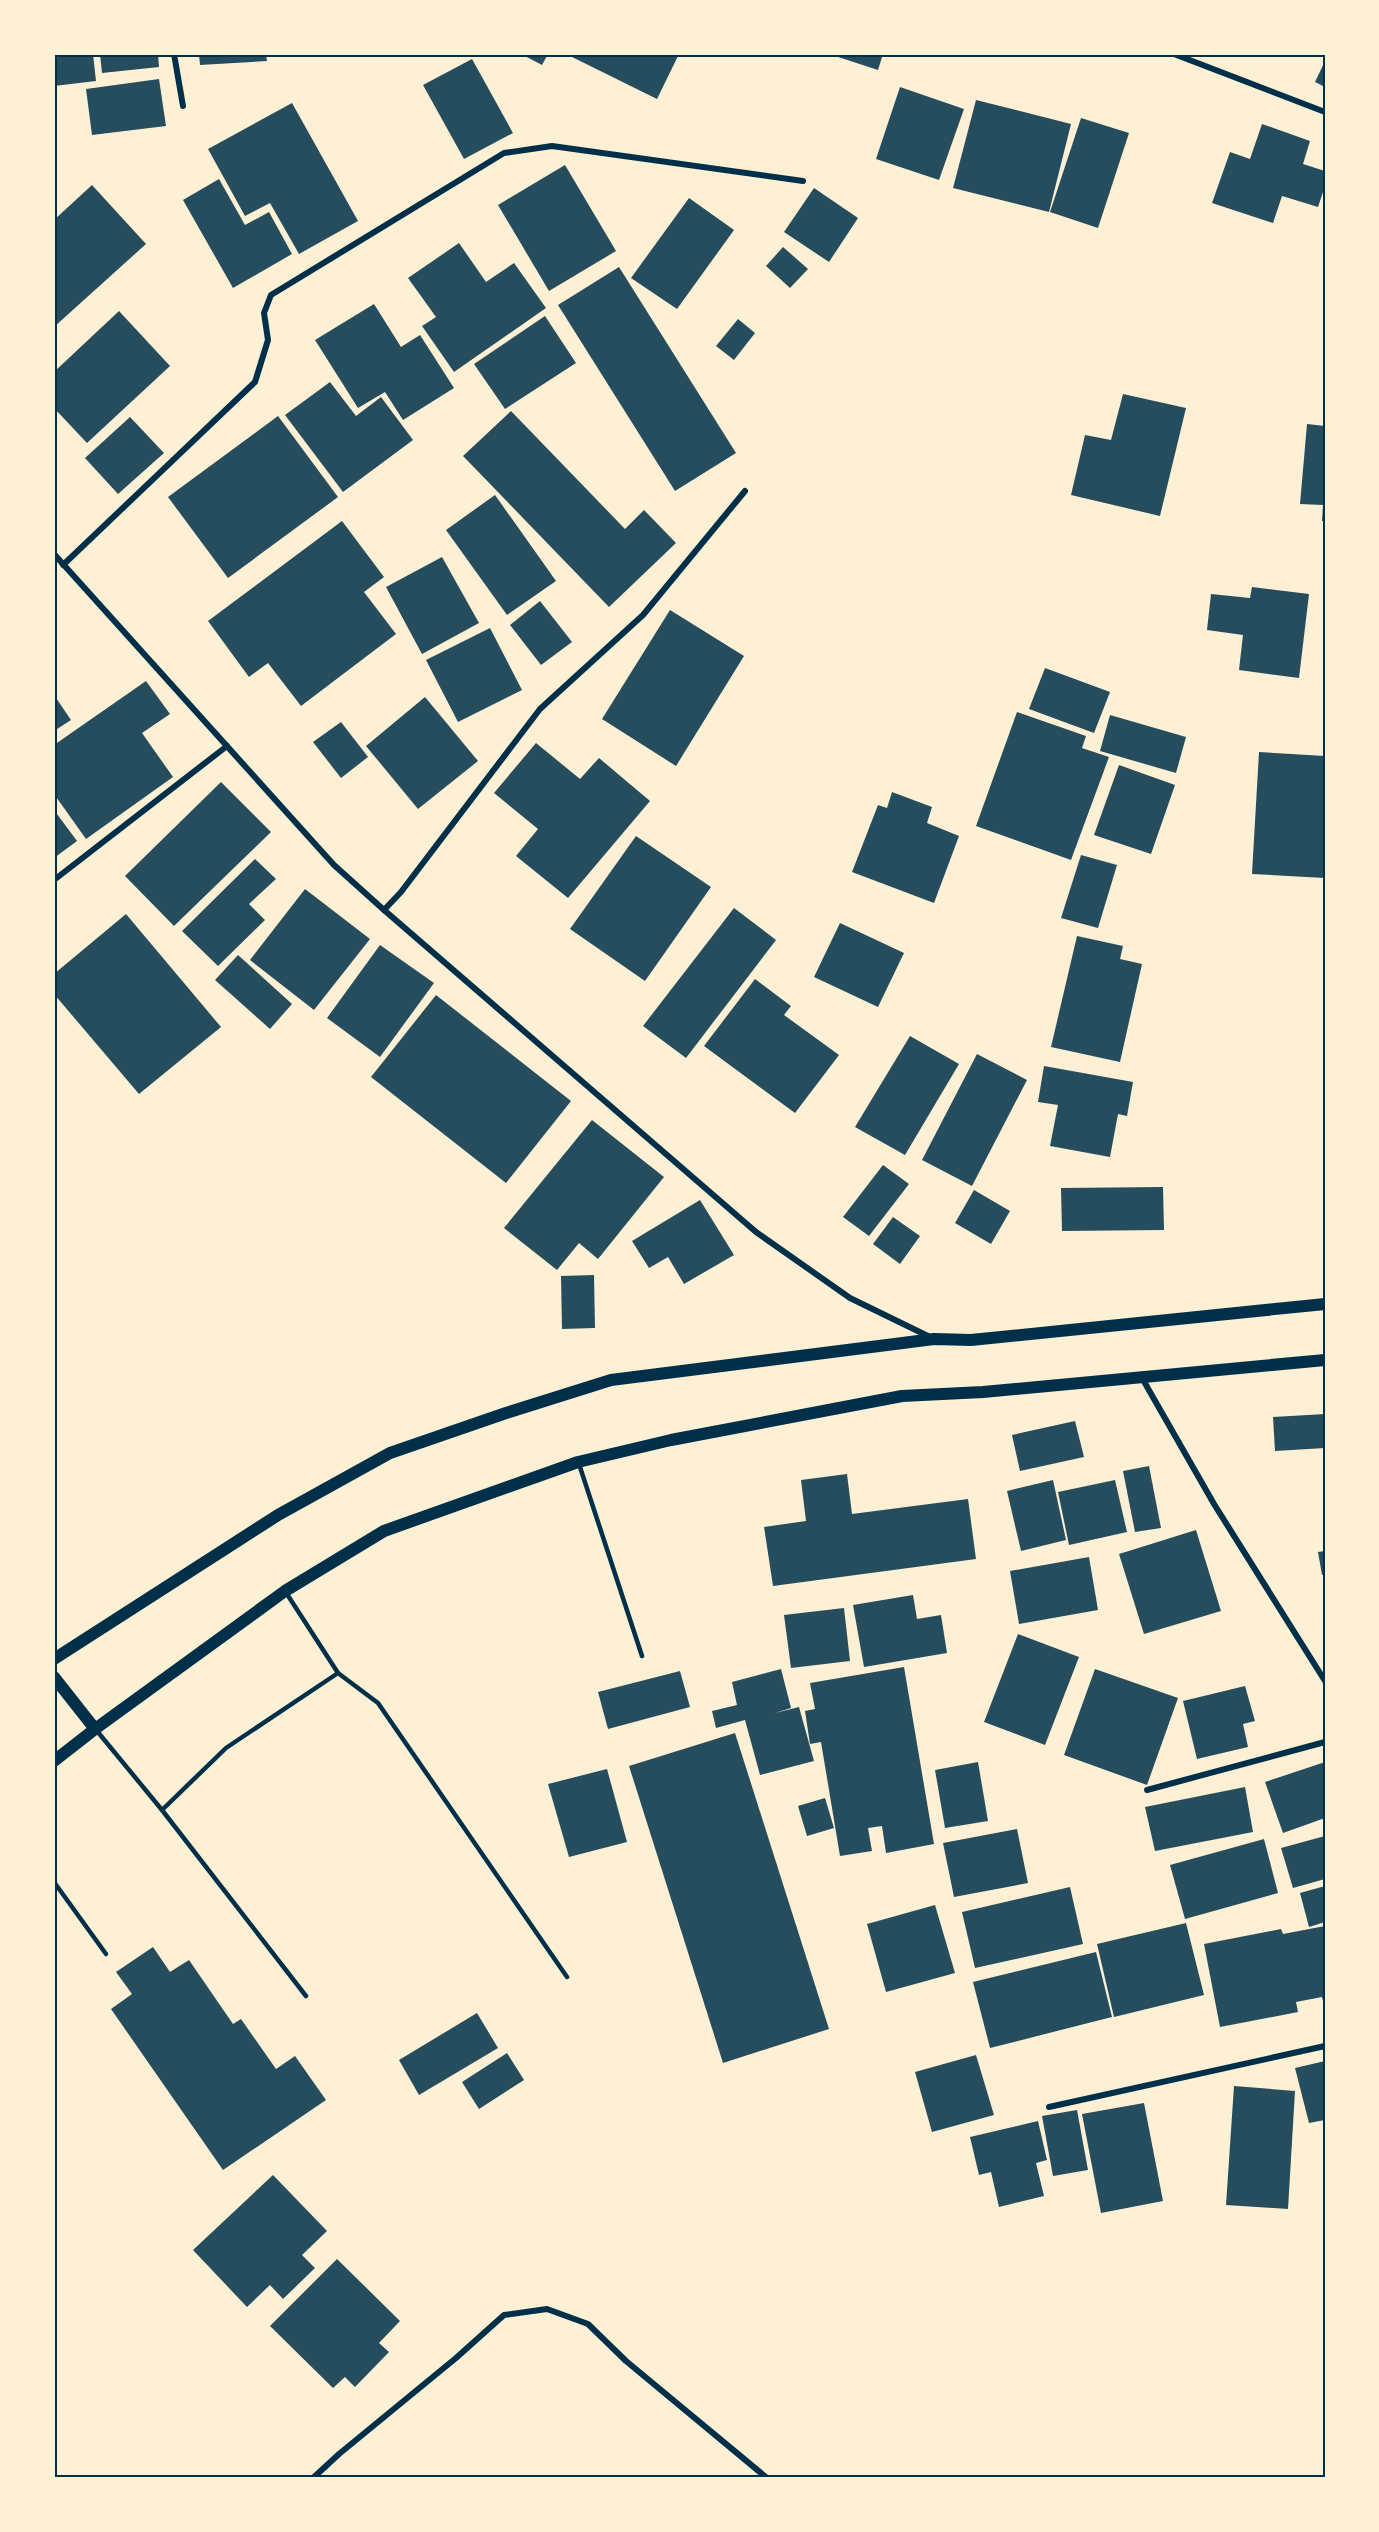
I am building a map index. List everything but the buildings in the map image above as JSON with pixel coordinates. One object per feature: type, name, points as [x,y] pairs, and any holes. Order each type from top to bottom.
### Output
[{"type":"main road","points":[[54,1659],[279,1515],[390,1453],[611,1380],[934,1339],[994,1338],[1325,1304]]},
{"type":"main road","points":[[54,1761],[285,1591],[384,1531],[578,1462],[671,1440],[902,1396],[1142,1378],[1325,1360]]},
{"type":"main road","points":[[54,1677],[95,1729]]},
{"type":"street","points":[[174,54],[183,106]]},
{"type":"street","points":[[1174,54],[1325,112]]},
{"type":"street","points":[[63,565],[255,382],[268,340],[264,313],[272,295],[504,153],[552,146],[803,181]]},
{"type":"street","points":[[384,910],[401,892],[540,709],[643,615],[745,491]]},
{"type":"street","points":[[54,554],[334,865],[384,910],[756,1232],[850,1298],[934,1339]]},
{"type":"street","points":[[54,880],[227,746]]},
{"type":"street","points":[[1142,1378],[1214,1504],[1325,1681]]},
{"type":"street","points":[[1148,1790],[1325,1742]]},
{"type":"street","points":[[1049,2106],[1325,2046]]},
{"type":"street","points":[[313,2478],[504,2315],[547,2308],[588,2324],[626,2361],[767,2478]]},
{"type":"lane","points":[[578,1462],[642,1656]]},
{"type":"lane","points":[[285,1591],[338,1673],[378,1703],[567,1977]]},
{"type":"lane","points":[[162,1810],[226,1748],[338,1673]]},
{"type":"lane","points":[[95,1729],[162,1810],[306,1996]]},
{"type":"lane","points":[[54,1882],[106,1954]]}]
